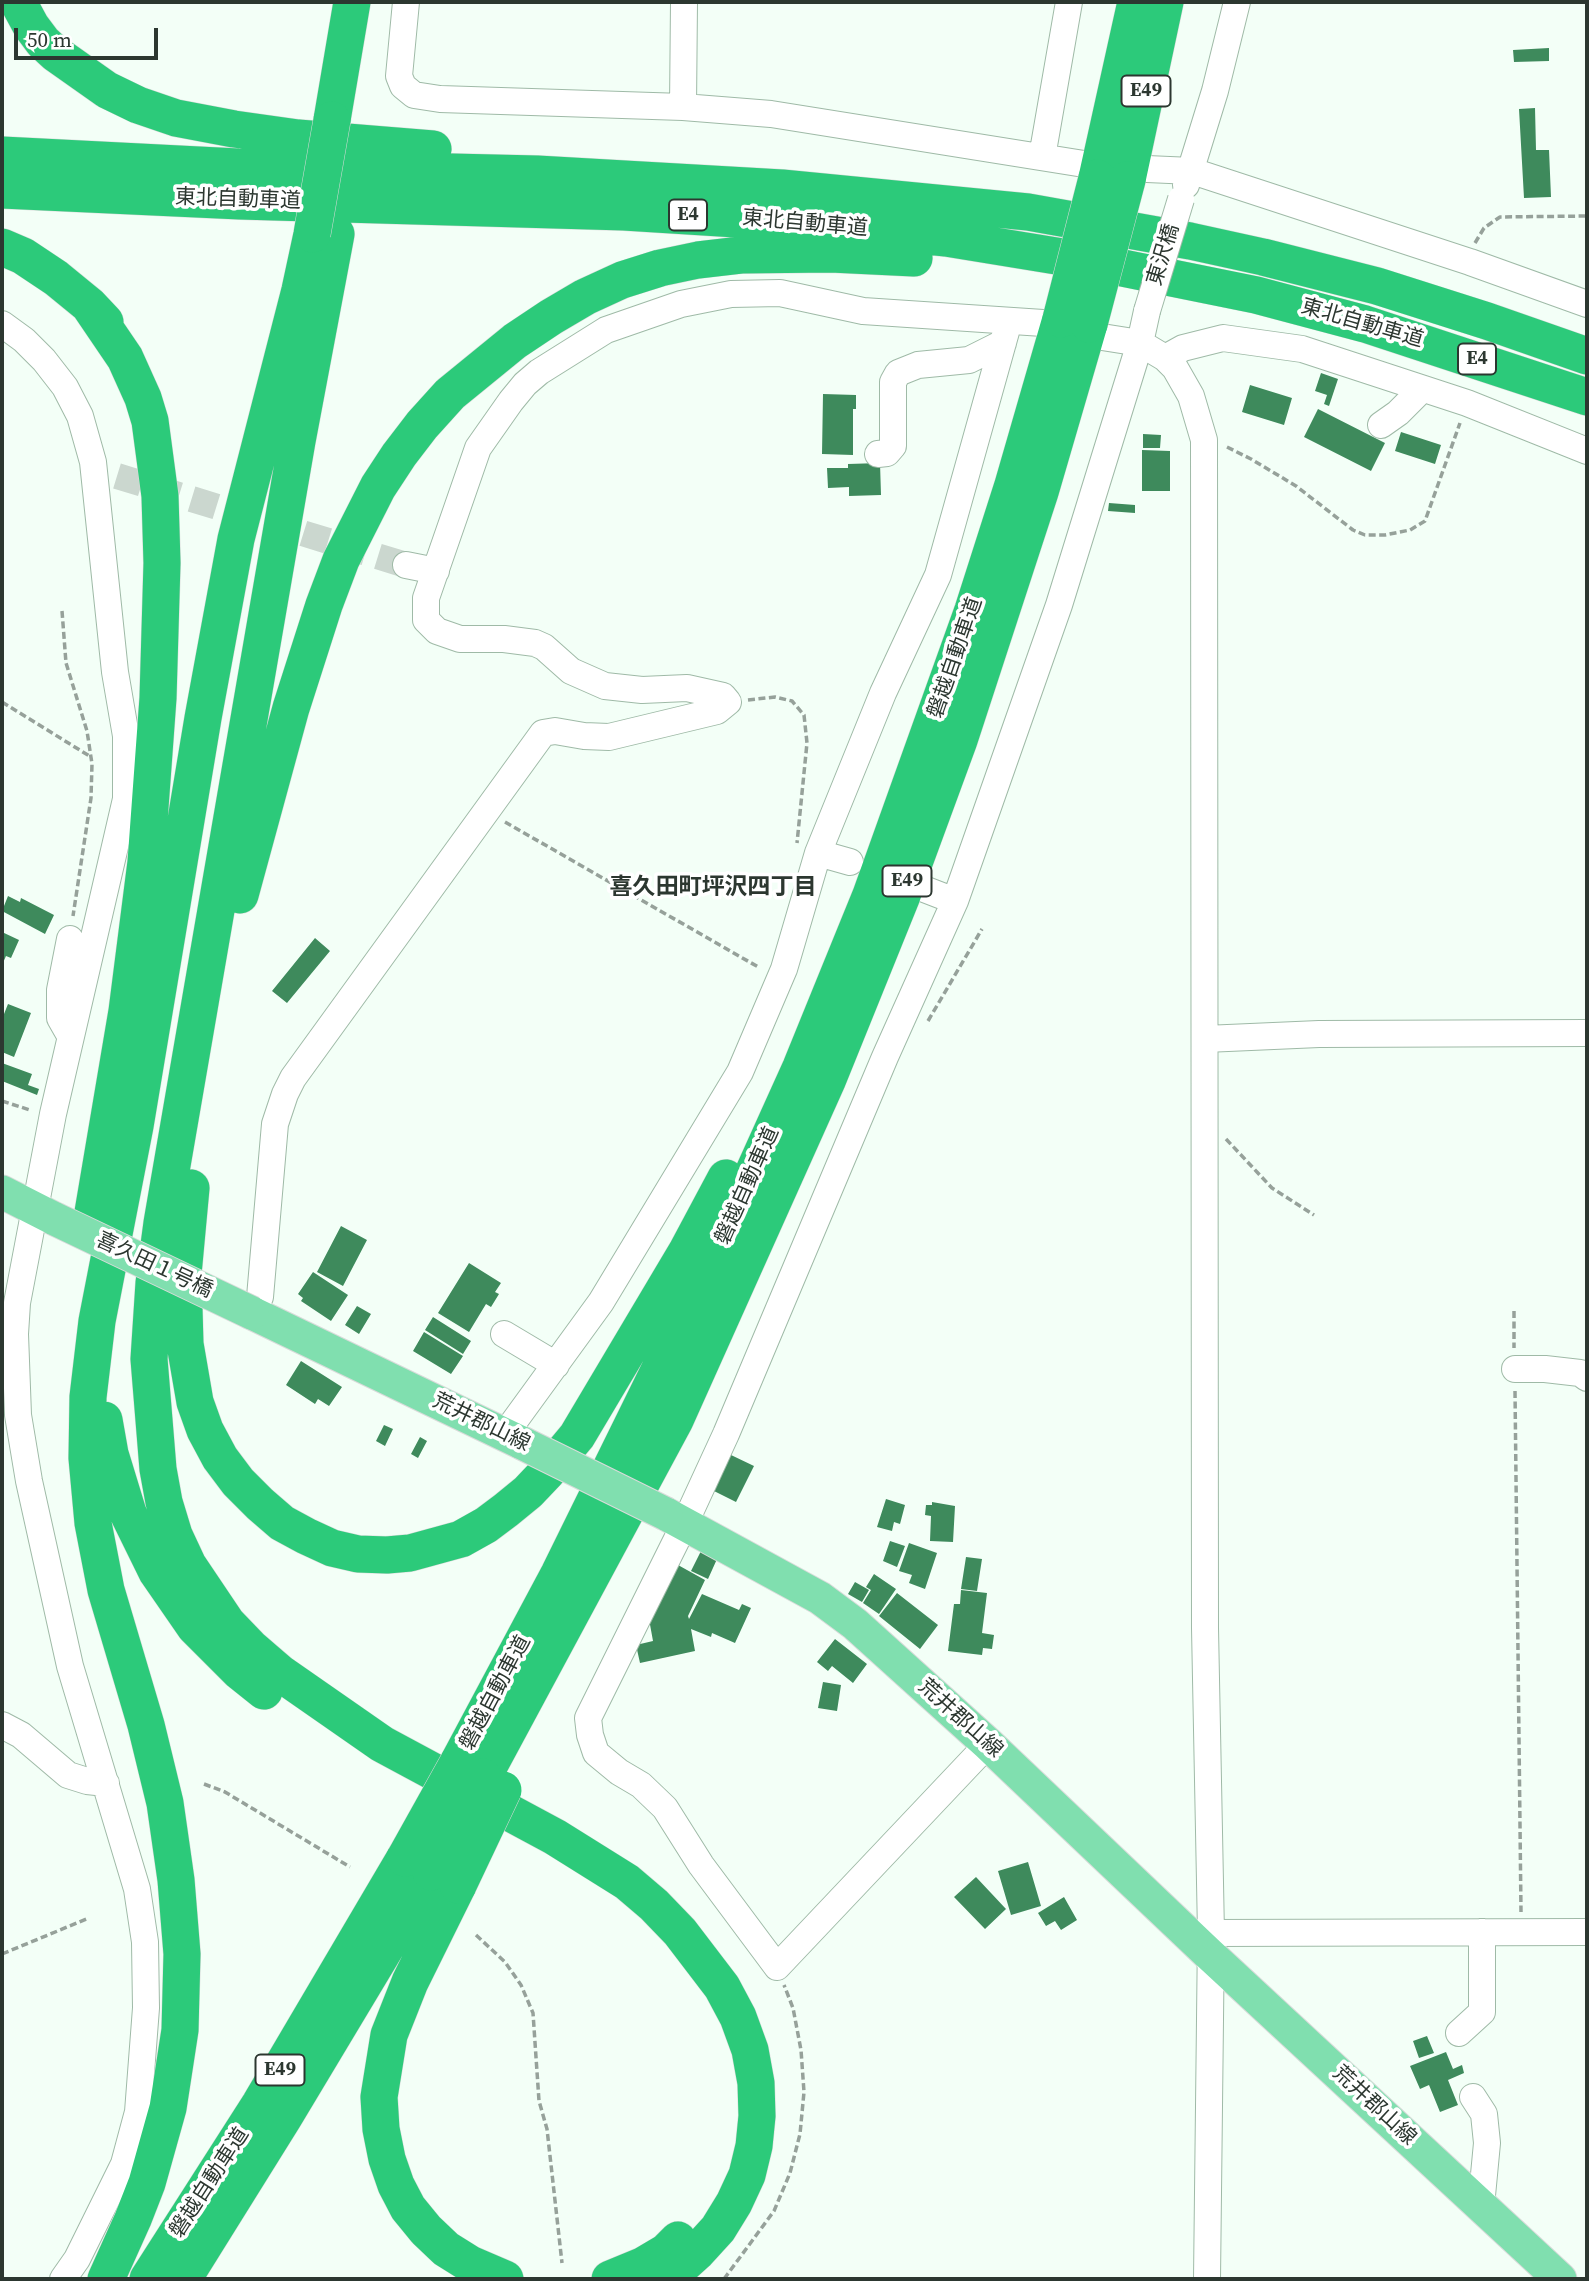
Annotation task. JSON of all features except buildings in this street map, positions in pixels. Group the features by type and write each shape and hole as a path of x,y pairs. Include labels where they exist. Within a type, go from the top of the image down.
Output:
{"highway":[{"path":"18,2 31,26 56,54 107,90 138,105 176,118 298,138 536,158 782,188"},
{"path":"344,120 352,2"},
{"path":"358,1728 295,1676 244,1622 210,1568 186,1507 173,1441 169,1337 176,1267 290,599 307,425 326,290 324,234 344,120 373,2"},
{"name":"磐越自動車道","path":"1114,173 1136,2"},
{"name":"磐越自動車道","path":"481,1777 530,1732 602,1594 675,1420 827,1081 901,898 1001,615 1114,173 1165,2"},
{"name":"東北自動車道","path":"2,155 238,167 537,174 782,188 1028,212 1190,241 1377,286 1587,356"},
{"name":"東北自動車道","path":"2,190 240,201 536,208 812,224 946,239 1093,262 1256,295 1473,357 1587,397"},
{"path":"106,2279 147,2183 168,2108 180,2030 182,1954 172,1846 156,1765 106,1590 93,1523 87,1427 88,1397 97,1321 135,1126 203,718 236,539 300,290 324,234"},
{"path":"2,247 23,256 89,305 125,348 153,402 173,458 179,501 183,574 181,686 160,978"},
{"path":"240,895 275,761 320,618 341,560 378,487 422,425 450,394 514,341 585,297 622,280 698,260 752,254 831,254 934,259 1027,268 1222,296 1365,324"},
{"path":"326,290 162,1223 154,1283 149,1359 158,1469 174,1535 188,1565 227,1623 251,1648 280,1674 358,1728 555,1837 626,1882 654,1905 680,1932 722,1987 738,2017 750,2050 757,2094 754,2146 747,2175 718,2229 676,2271 661,2279"},
{"path":"89,305 125,358 150,421 161,505 161,631 153,784 138,937 70,1341 64,1414 65,1475 71,1529 87,1597 98,1634 154,1776 172,1846"},
{"name":"磐越自動車道","path":"183,2279 285,2118 431,1872 481,1777 559,1574 717,1253 801,1067 871,895 973,610 1013,485 1074,326"},
{"path":"194,1162 183,1274 188,1373 205,1430 220,1458 239,1482 282,1522 332,1548 358,1554 410,1553 461,1539 486,1525 528,1492 577,1436 687,1251 741,1151 861,891 931,730"},
{"path":"97,1321 104,1423 118,1485 141,1542 157,1572 195,1627 239,1671 325,1735 390,1776 565,1870 611,1901 673,1958 705,2005 718,2031 733,2083 735,2112 732,2142 725,2170 714,2194 685,2234 666,2252 644,2265 610,2279"},
{"path":"481,1777 431,1872 410,1982 389,2035 379,2097 381,2129 387,2159 408,2208 426,2231 446,2249 470,2264 505,2279"},
{"name":"磐越自動車道","path":"148,2279 260,2104 431,1872"}],"main road":[{"path":"2,1192 46,1214"},
{"name":"喜久田１号橋","path":"46,1214 252,1313"},
{"name":"荒井郡山線","path":"252,1313 675,1518 820,1598 855,1623 1210,1943 1560,2279"}],"street":[{"path":"406,2 399,76 403,86 414,95 440,99 683,107 771,114 1042,157 1114,173 1192,171 1470,262 1587,304"},
{"path":"683,107 684,2"},
{"path":"1042,157 1069,2"},
{"name":"東沢橋","path":"988,1744 777,1967 701,1865 665,1808 641,1785 596,1753 588,1718 675,1518 726,1434 885,1057 955,901 1059,605 1140,343 1181,199 1192,171 1237,2"},
{"path":"252,1313 260,1297 275,1124 285,1094 293,1079 543,733 548,730 609,737 717,711 728,702 723,696 687,688 642,690 605,686 571,671 544,647 535,643 504,639 460,639 447,636 426,620 426,598 478,448 525,383 606,330 698,300 750,293 780,293 863,311 1006,332 1074,326 1140,343 1165,358 1175,368 1191,396 1203,436 1205,1628 1210,1943 1207,2279"},
{"path":"2,324 44,359 65,387 80,416 93,463 115,672 126,736 126,799 52,1117 46,1214 17,1303 15,1367 18,1415 29,1481 70,1666 137,1889 145,1942 146,2008 138,2112 124,2164 77,2259 63,2279"},
{"path":"878,454 887,453 893,446 893,382 898,373 918,365 969,360 1006,332"},
{"path":"514,1438 556,1365 608,1291 740,1072 780,979 807,852 938,575 1006,332"},
{"path":"1165,358 1190,345 1223,338 1302,349 1467,403 1587,451"},
{"path":"1381,425 1422,389"},
{"path":"93,463 117,476"},
{"path":"406,565 436,570"},
{"path":"807,852 850,862"},
{"path":"924,890 955,901"},
{"path":"70,939 60,990 60,1018 71,1036"},
{"path":"1205,1039 1319,1034 1587,1033"},
{"path":"504,1334 556,1365"},
{"path":"1515,1369 1545,1368 1580,1373 1587,1378"},
{"path":"2,1725 21,1735 68,1775 106,1783"},
{"path":"1210,1943 1482,1932 1587,1932"},
{"path":"1459,2033 1482,2012 1482,1932"},
{"path":"1473,2097 1484,2114 1487,2143 1481,2206"}],"path":[{"path":"1470,262 1480,233 1495,218 1587,216"},
{"path":"1203,436 1251,458 1353,530 1365,535 1385,535 1410,530 1425,521 1467,403"},
{"path":"62,611 66,663 87,730 91,757 91,797 70,939"},
{"path":"728,702 775,697 792,701 804,715 807,743 807,852"},
{"path":"2,702 91,757"},
{"path":"486,812 780,979"},
{"path":"2,1101 52,1117"},
{"path":"1205,1117 1272,1188 1314,1215"},
{"path":"1514,1311 1522,1931"},
{"path":"204,1784 225,1792 350,1867"},
{"path":"2,1954 89,1918"},
{"path":"476,1934 505,1962 521,1985 533,2013 539,2101 547,2129 562,2263"}],"tunnel":[{"path":"117,476 406,565"}],"district":[{"name":"喜久田町坪沢四丁目","path":"713,888"}]}
